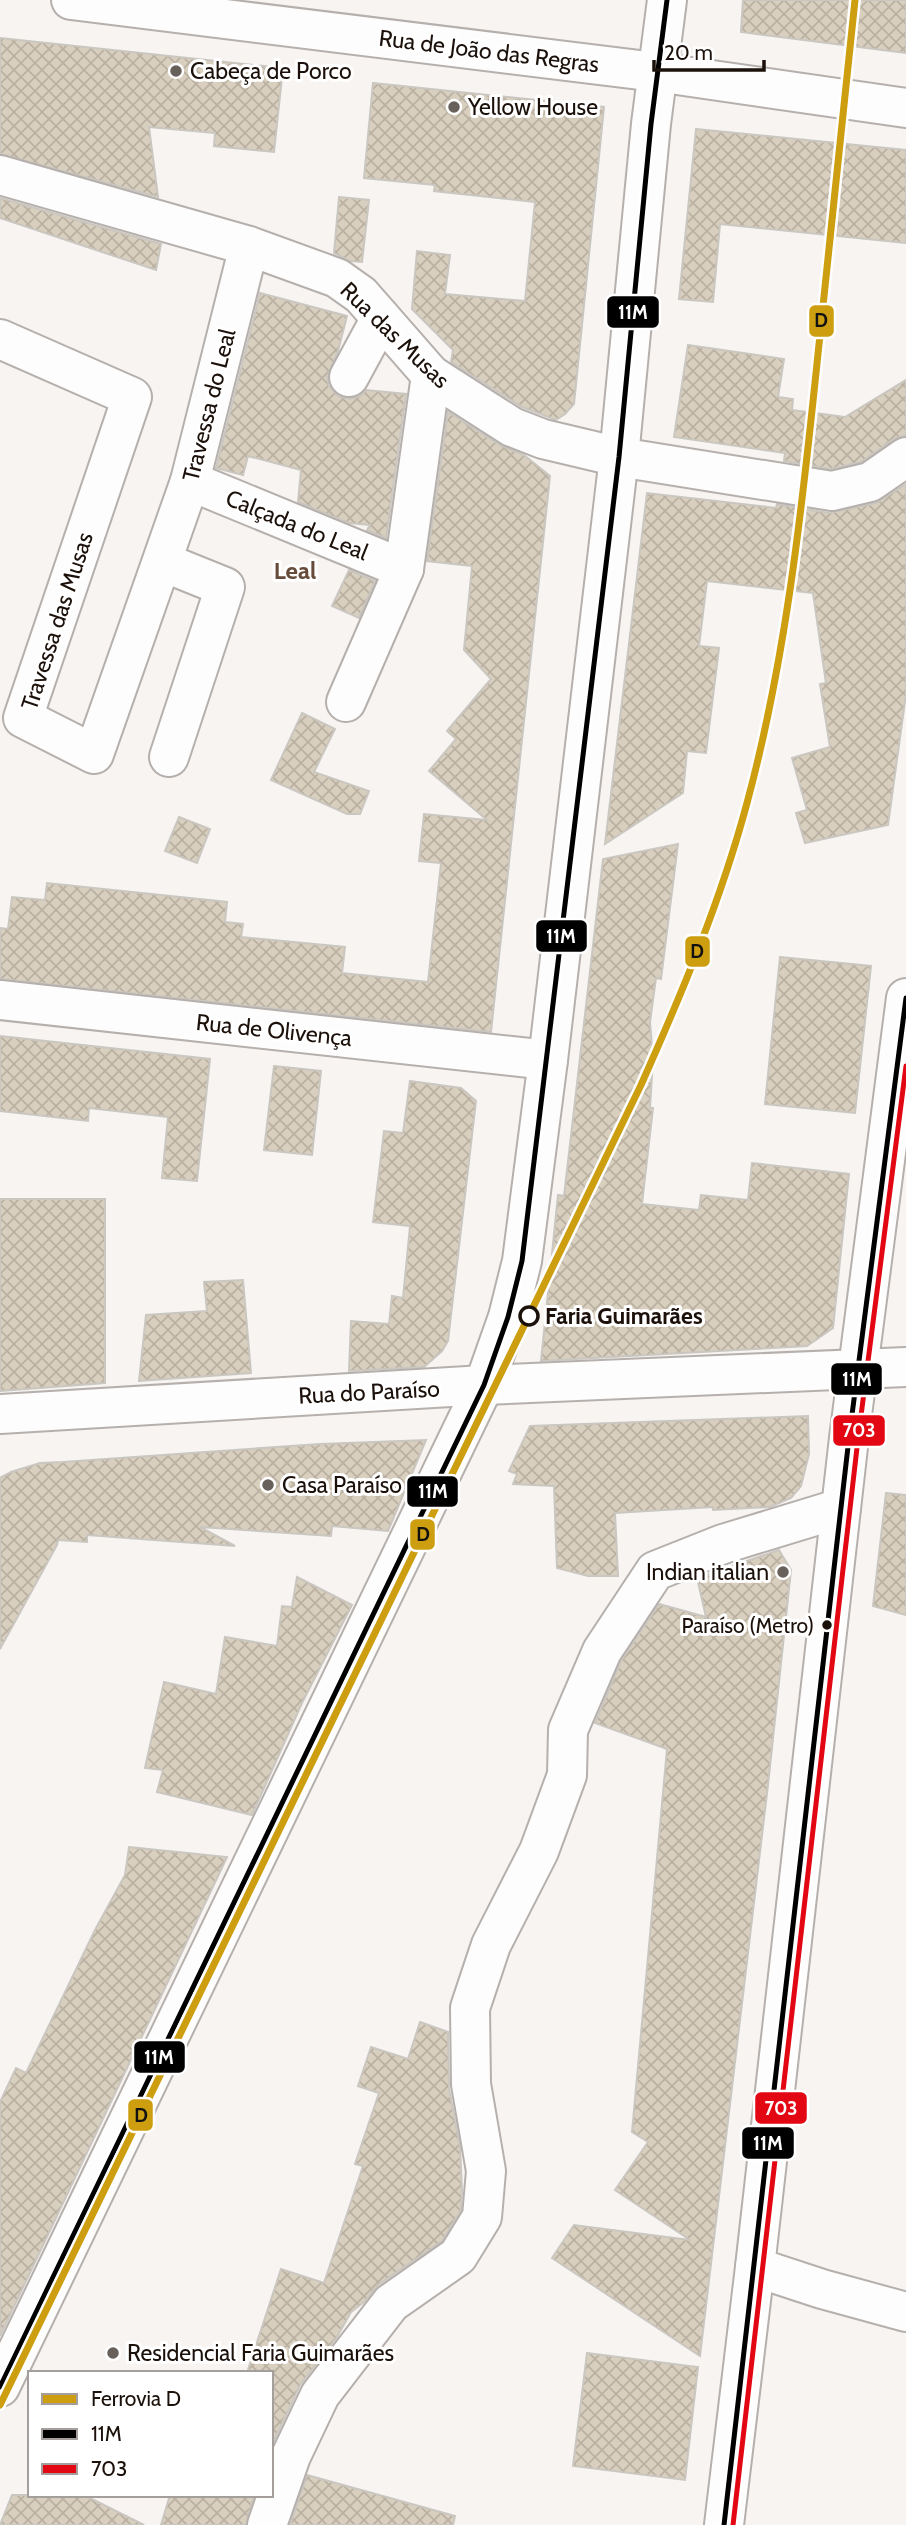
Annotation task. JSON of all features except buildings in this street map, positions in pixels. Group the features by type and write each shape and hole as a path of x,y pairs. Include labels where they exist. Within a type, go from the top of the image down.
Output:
{"street":[{"name":"Rua de João das Regras","path":"71,0 656,72 906,108"},
{"path":"0,2387 9,2340 484,1385 508,1317 522,1261 548,1060 619,457 656,72 667,0"},
{"name":"Rua das Musas","path":"0,175 249,246 337,278 361,295 431,375 512,427 542,439 619,457 832,491 870,482 906,457"},
{"name":"Travessa do Leal","path":"163,562 190,481 249,246"},
{"path":"349,377 381,318"},
{"name":"Travessa das Musas","path":"0,339 132,397 23,718 94,754 163,562"},
{"path":"346,702 404,569 431,375"},
{"name":"Calçada do Leal","path":"190,481 404,569"},
{"path":"163,562 226,587 169,757"},
{"path":"723,2525 841,1508 906,998"},
{"name":"Rua de Olivença","path":"0,1000 548,1060"},
{"name":"Rua do Paraíso","path":"0,1414 484,1385 906,1367"},
{"path":"267,2525 291,2456 320,2395 391,2303 458,2256 482,2217 486,2171 471,2084 470,2008 491,1945 539,1851 567,1775 568,1730 601,1651 655,1571 723,1544 841,1508"},
{"path":"755,2267 906,2312"}],"rail line":[{"name":"D","path":"0,2405 641,1085 713,911 747,803 782,643 798,535 855,0"}],"transit line":[{"name":"11M","path":"0,2387 484,1385 508,1317 522,1261 619,457 651,124 667,0"},
{"name":"11M","path":"724,2525 849,1438 906,998"},
{"name":"703","path":"733,2525 858,1439 906,1066"}],"place":[{"name":"Cabeça de Porco","path":"176,71"},
{"name":"Yellow House","path":"454,107"},
{"name":"Faria Guimarães","path":"529,1316"},
{"name":"Casa Paraíso","path":"268,1485"},
{"name":"Indian italian","path":"783,1572"},
{"name":"Paraíso (Metro)","path":"827,1625"},
{"name":"Residencial Faria Guimarães","path":"113,2353"}],"district":[{"name":"Leal","path":"295,570"}]}
